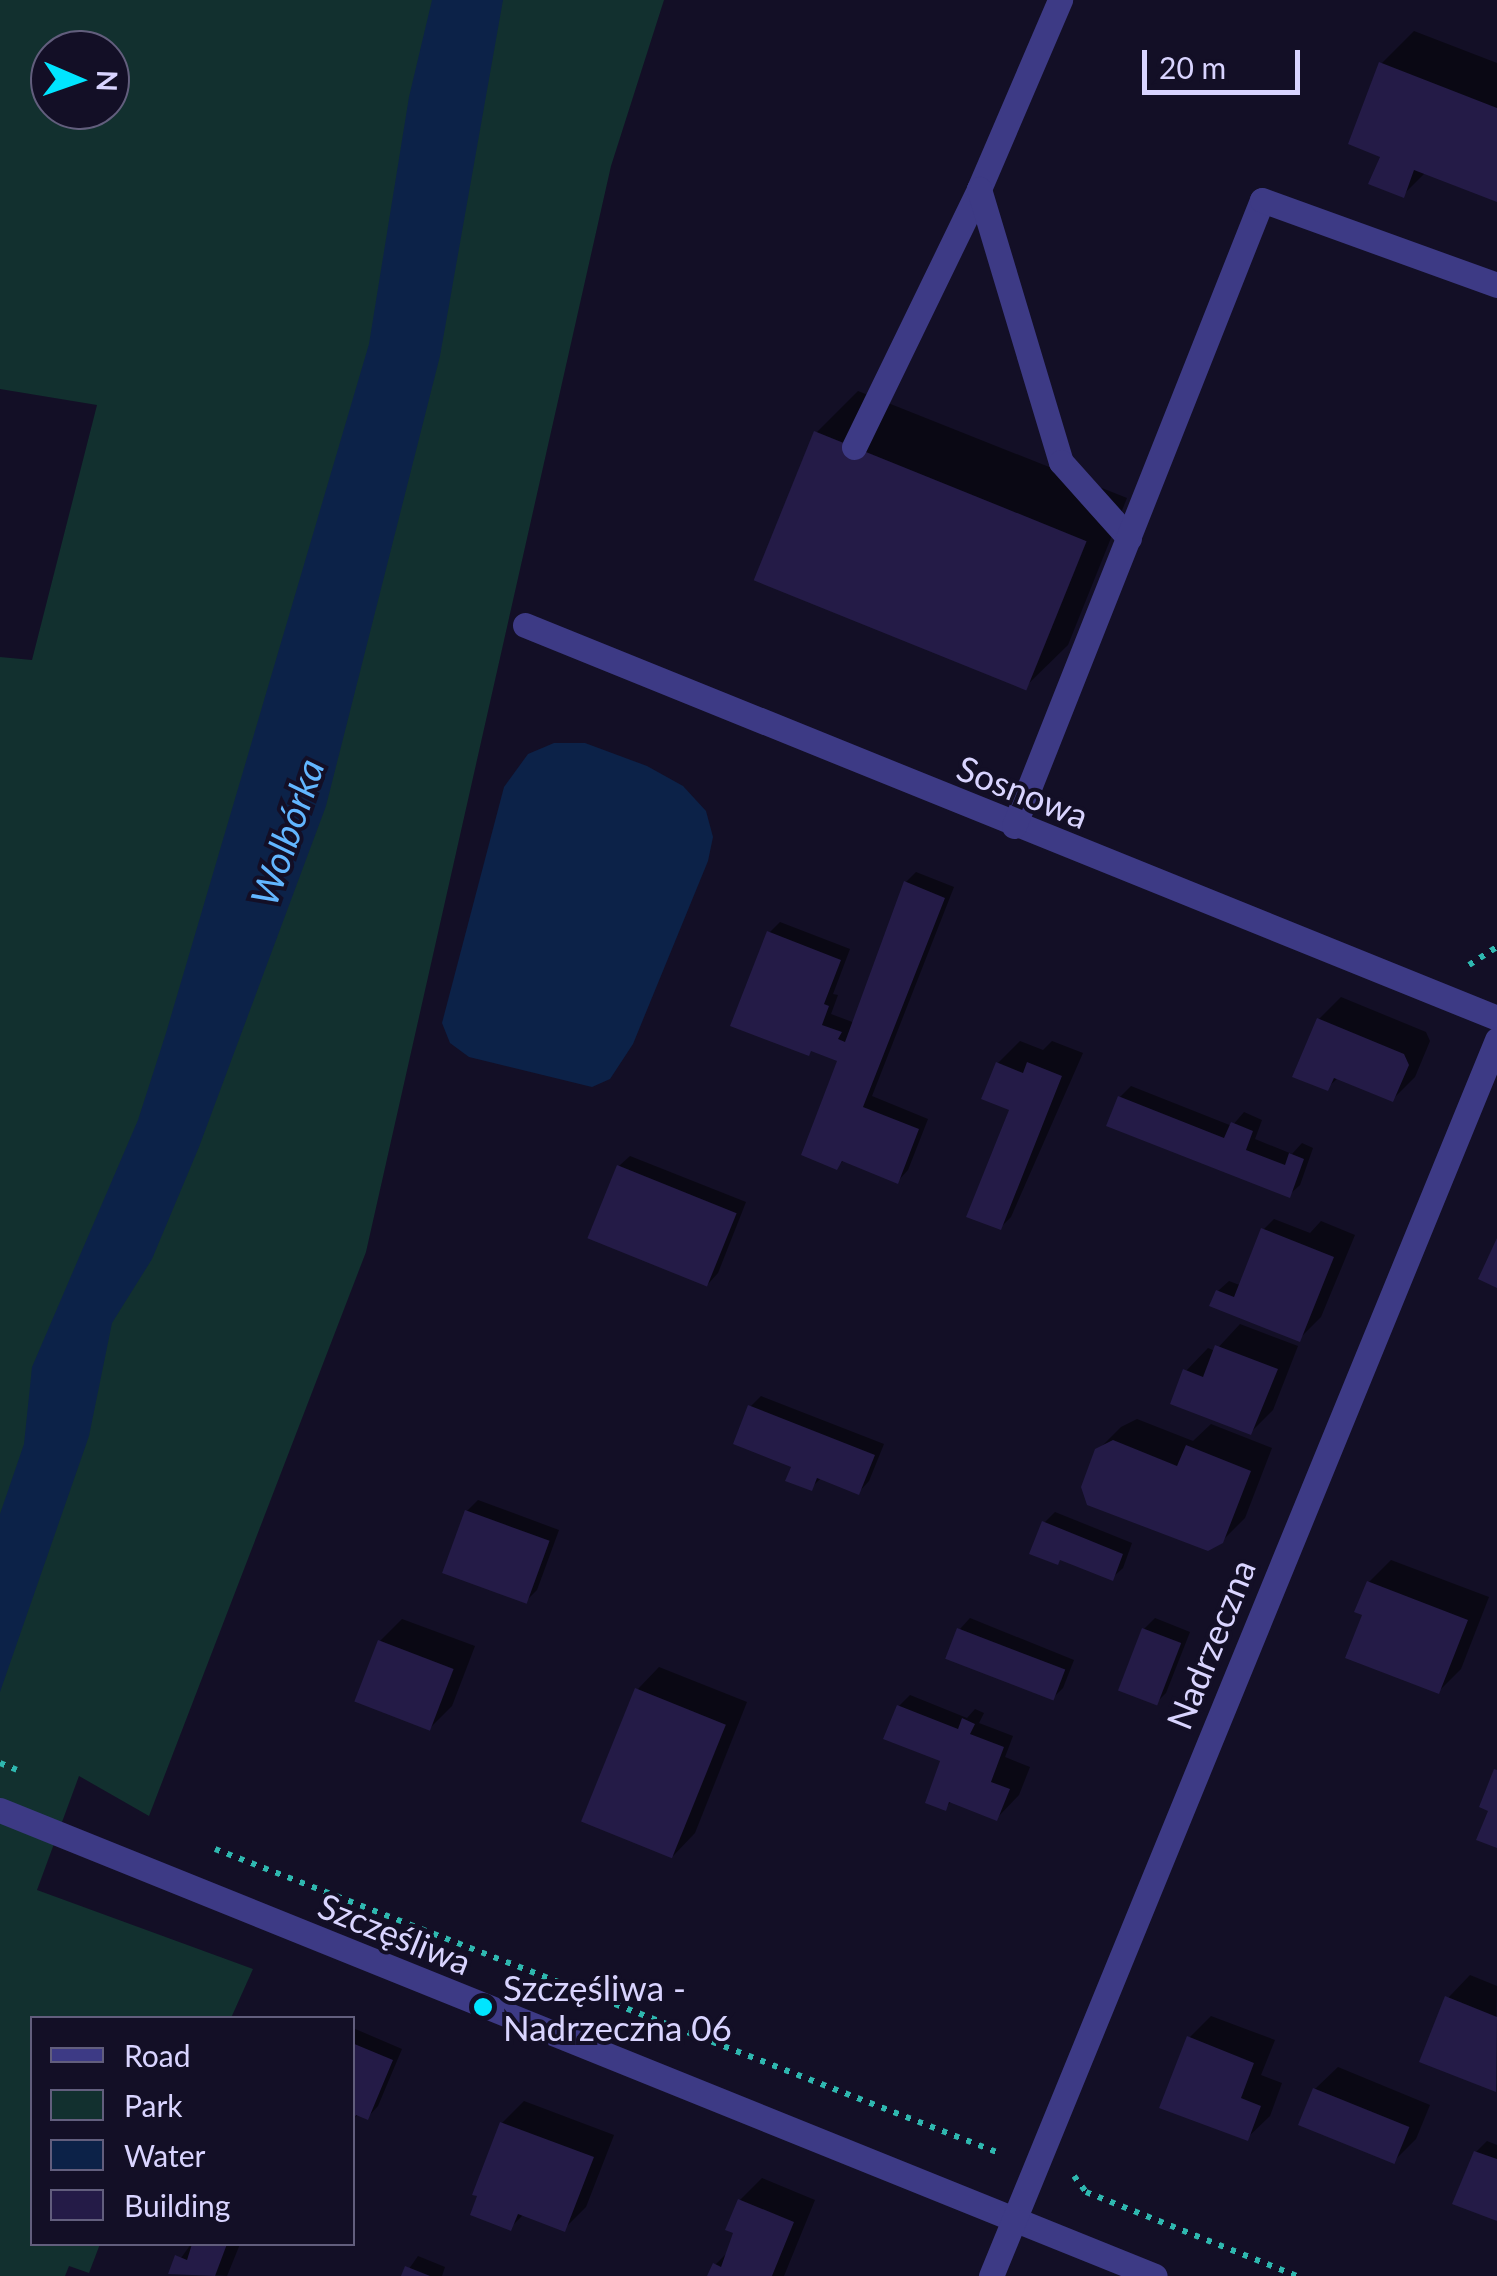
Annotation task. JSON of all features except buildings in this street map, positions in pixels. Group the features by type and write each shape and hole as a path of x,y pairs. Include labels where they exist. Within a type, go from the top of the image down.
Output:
{"street":[{"path":"854,448 979,189 1060,0"},
{"path":"979,189 1060,462 1129,538"},
{"path":"1014,826 1262,200 1497,285"},
{"name":"Sosnowa","path":"525,625 1014,826 1497,1018"},
{"name":"Nadrzeczna","path":"990,2276 1497,1040"},
{"name":"Szczęśliwa","path":"0,1810 1155,2276"}],"path":[{"path":"208,1846 995,2155 1009,2149"},
{"path":"1073,2170 1076,2183 1086,2192 1297,2276"}],"green space":[{"path":"0,0 664,0 611,166 366,1252 149,1816 79,1776 37,1890 253,1969 232,2016 30,2016 30,2246 99,2246 89,2273 69,2266 65,2276 0,2276 0,657 32,660 97,405 0,389"}],"water":[{"name":"Wolbórka","path":"432,0 503,0 440,356 326,806 199,1147 152,1259 112,1323 89,1436 0,1692 0,1514 24,1444 32,1367 138,1120 369,344 409,97"},
{"path":"554,743 585,743 647,766 683,786 706,811 713,837 708,861 633,1044 610,1079 592,1087 469,1057 450,1043 442,1023 504,787 528,754"}],"place":[{"name":"Szczęśliwa - Nadrzeczna 06","path":"483,2007"}]}
